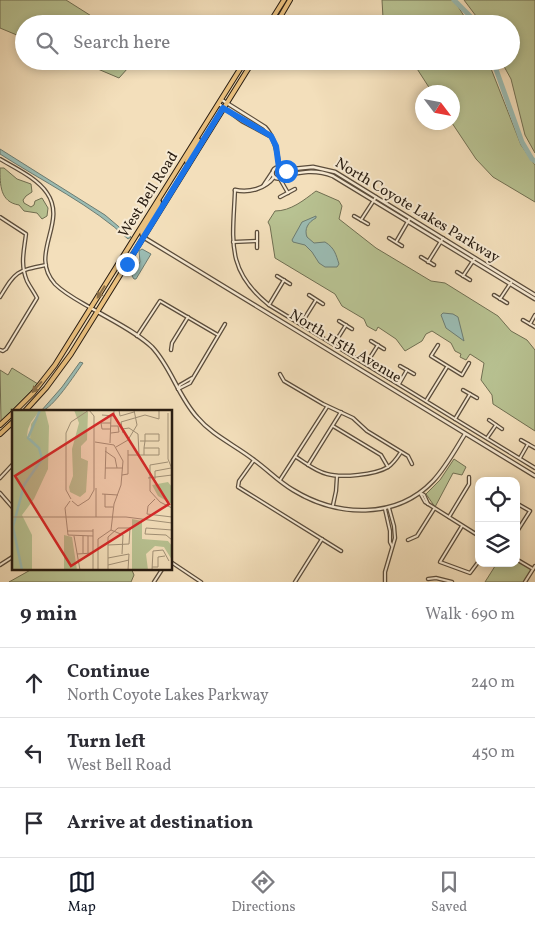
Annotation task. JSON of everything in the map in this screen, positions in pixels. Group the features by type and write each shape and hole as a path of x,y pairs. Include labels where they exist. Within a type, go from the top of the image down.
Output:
{"main road":[{"path":"275,15 284,0"},
{"path":"281,15 290,0"},
{"name":"West Bell Road","path":"15,410 33,393 51,370 240,70"},
{"name":"West Bell Road","path":"26,410 63,366 247,70"},
{"path":"188,165 187,161 199,136"},
{"path":"167,198 168,192 178,175 177,171"},
{"path":"143,237 142,232 158,206 159,199"},
{"name":"West Bell Road","path":"0,425 12,413"},
{"path":"0,434 12,423"}],"street":[{"path":"220,101 265,127 276,146 279,168"},
{"path":"220,101 223,108 271,136"},
{"path":"274,177 277,158"},
{"path":"0,159 38,184 50,197 54,215 45,253 50,278 58,286 137,336 156,352 190,409 208,429 254,460 279,481 304,496 332,506 359,511 390,508 420,493 436,477 465,434"},
{"name":"North Coyote Lakes Parkway","path":"283,170 309,167 325,169 339,174 374,199"},
{"path":"279,168 283,170 282,177 288,193"},
{"path":"264,186 274,171 279,168"},
{"name":"North Coyote Lakes Parkway","path":"282,177 305,171 324,173 337,178 442,240 535,299"},
{"path":"282,177 274,177 264,186 250,190 235,190 234,255 244,280 251,289 269,305 535,468"},
{"path":"280,197 295,189"},
{"path":"361,220 374,199"},
{"path":"354,216 368,224"},
{"path":"0,217 26,234 23,253 24,270 28,283 37,298 6,349 2,351"},
{"path":"396,242 409,220"},
{"path":"257,232 257,248"},
{"name":"North 115th Avenue","path":"143,237 535,476"},
{"path":"389,238 402,246"},
{"path":"428,262 442,240"},
{"path":"233,242 257,241"},
{"path":"421,257 434,265"},
{"path":"464,276 474,260"},
{"name":"North Coyote Lakes Parkway","path":"474,260 512,280 535,295"},
{"path":"0,297 13,276 24,270 46,265"},
{"path":"457,272 470,280"},
{"path":"277,276 290,284"},
{"path":"269,305 284,280"},
{"path":"500,299 512,280"},
{"path":"494,295 507,303"},
{"path":"309,296 323,304"},
{"path":"301,324 316,300"},
{"path":"137,336 160,301 218,335"},
{"path":"530,324 535,316"},
{"path":"171,350 172,343 188,317"},
{"path":"523,320 535,327"},
{"path":"339,321 352,329"},
{"path":"178,389 190,383 225,324"},
{"path":"334,344 346,325"},
{"path":"371,341 384,350"},
{"path":"438,345 431,356 462,375 469,363"},
{"path":"366,364 378,346"},
{"path":"400,366 414,374"},
{"path":"426,401 448,366"},
{"path":"399,384 407,370"},
{"path":"280,374 284,381 327,407 353,418 367,431 410,458 412,464"},
{"path":"463,390 476,398"},
{"path":"455,419 470,394"},
{"path":"279,481 327,407"},
{"path":"308,465 341,412"},
{"path":"489,420 502,429"},
{"path":"487,438 496,424"},
{"path":"332,426 380,455 388,466"},
{"path":"521,440 535,448"},
{"path":"520,458 528,444"},
{"path":"296,457 321,472 338,476 375,472 388,466 401,452"},
{"path":"254,460 242,476 238,486 341,551"},
{"path":"0,478 12,465"},
{"path":"332,506 338,476"},
{"path":"449,517 469,484 469,477"},
{"path":"0,493 12,507"},
{"path":"420,493 425,502 434,509 475,532"},
{"path":"520,505 530,511 520,527"},
{"path":"385,582 385,572 394,543 395,531 390,508"},
{"path":"385,509 392,546"},
{"path":"408,540 417,536 434,509"},
{"path":"462,526 440,562 470,574 475,567"},
{"path":"295,582 322,539"},
{"path":"0,565 12,557"},
{"path":"520,561 533,569"},
{"path":"172,563 201,582"},
{"path":"525,582 535,566"},
{"path":"154,582 162,570"},
{"path":"428,578 452,582"}],"green space":[{"path":"0,0 66,0 90,15 15,15 15,34 0,28"},
{"path":"382,0 454,0 463,15 383,15"},
{"path":"464,0 535,0 535,153 525,135 511,79 506,70 520,70 520,15 475,15"},
{"path":"100,70 126,70 119,78"},
{"path":"418,70 492,70 521,145 535,165 535,202 493,177 476,159 457,130 460,130 460,85 427,85"},
{"path":"0,168 4,168 17,179 31,184 32,192 23,200 24,203 31,207 35,201 42,198 48,208 47,216 42,219 37,213 24,211 19,205 8,200 2,192"},
{"path":"316,191 339,201 342,206 339,219 376,248 431,281 445,283 498,316 511,331 527,340 535,350 535,431 493,404 492,395 481,380 484,363 470,354 466,360 460,357 461,354 455,351 451,343 432,331 426,334 422,341 405,351 396,339 378,327 376,331 367,326 364,319 342,306 335,294 275,258 268,222 275,211 292,207"},
{"path":"12,368 38,384 1,421 0,370 8,375"},
{"path":"454,459 466,467 462,475 453,473 435,507 426,494 440,480"},
{"path":"520,561 533,569 525,582 485,582 494,567 520,567"},
{"path":"30,570 132,570 134,575 131,582 9,582"}],"water":[{"path":"0,149 105,215 131,237 128,239 83,205 0,154"},
{"path":"316,216 307,226 307,237 314,243 325,242 331,247 339,264 337,267 325,267 319,263 305,245 293,242 292,240 302,222"},
{"path":"142,249 151,254 136,279 134,279 132,276 140,262 139,251"},
{"path":"443,313 453,314 458,317 464,341 446,328 441,315"},
{"path":"80,362 83,363 64,390 46,409 42,410"}],"waterway":[{"path":"454,0 469,15"},
{"path":"496,70 522,142 535,161"}],"route":[{"path":"127,264 223,108 242,121 271,136 276,146 279,168 286,171"}]}
